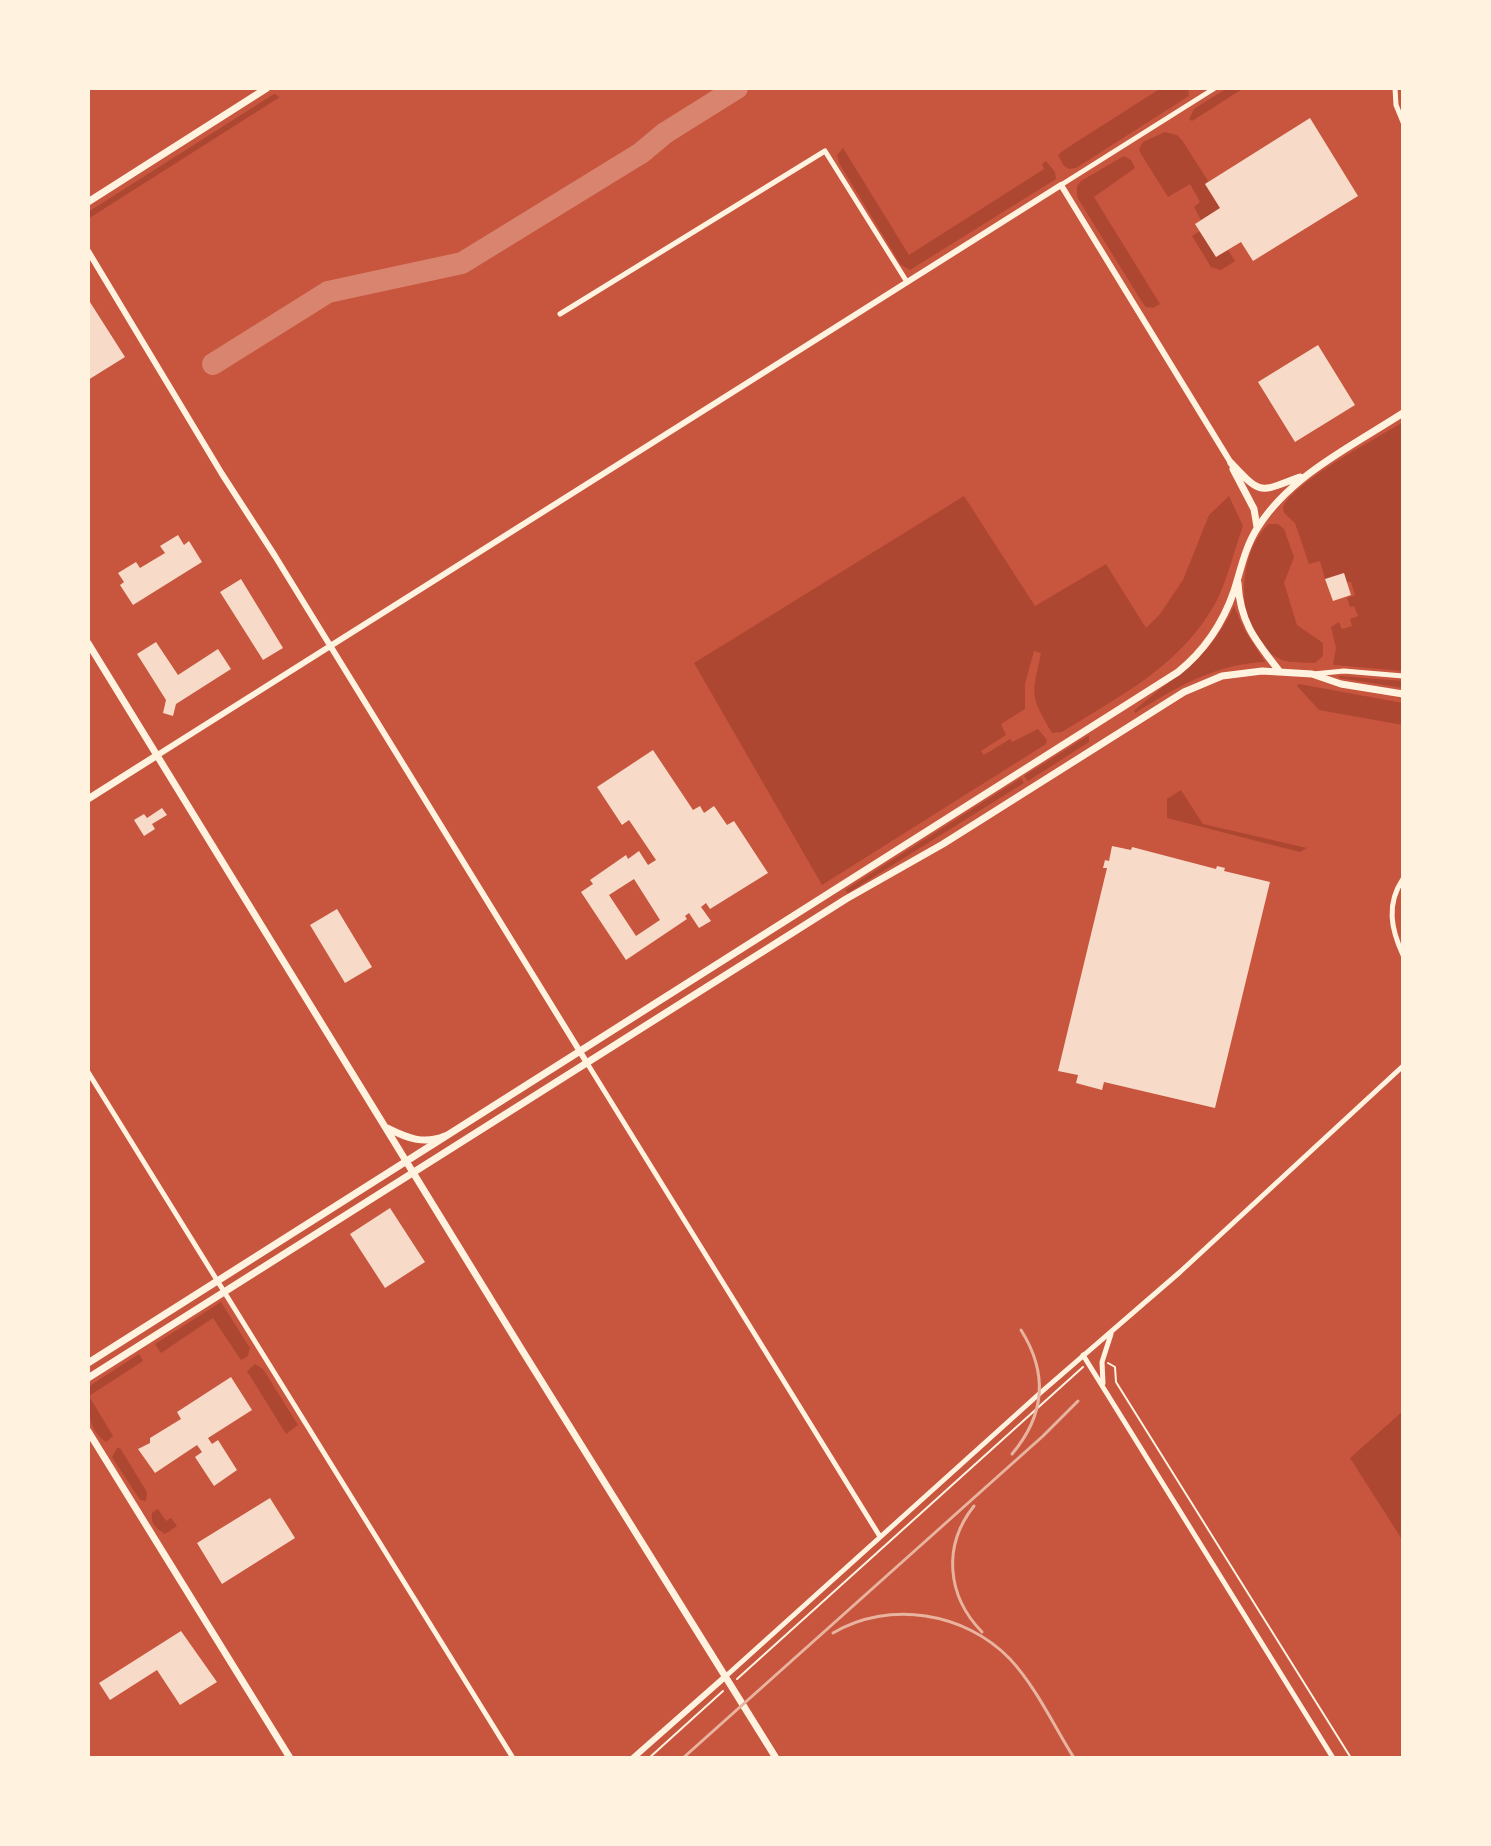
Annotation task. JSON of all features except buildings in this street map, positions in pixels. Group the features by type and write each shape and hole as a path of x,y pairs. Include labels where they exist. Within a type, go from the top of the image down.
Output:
{"main road":[{"path":"88,202 264,89"},
{"path":"88,1363 1178,672 1197,655 1215,631 1230,601 1257,528 1281,498 1309,474 1403,413"},
{"path":"1231,463 1250,484 1259,489 1276,487 1309,474"},
{"path":"1231,463 1254,509 1257,528"},
{"path":"1238,576 1239,600 1246,623 1280,672"},
{"path":"88,643 776,1758"},
{"path":"88,1378 825,913 943,844 1184,692 1234,673 1280,672 1312,674 1341,684 1403,694"},
{"path":"88,799 156,756"},
{"path":"384,1126 414,1140 435,1140 445,1136"},
{"path":"88,1431 290,1758"}],"street":[{"path":"156,756 1215,88"},
{"path":"1395,88 1396,105 1402,119"},
{"path":"560,314 825,151 907,282"},
{"path":"1061,185 1231,463"},
{"path":"88,251 222,474 880,1535"},
{"path":"1312,674 1344,671 1403,676"},
{"path":"1403,879 1394,896 1391,912 1393,929 1403,955"},
{"path":"818,902 825,913"},
{"path":"689,983 696,994"},
{"path":"633,1758 880,1535 1180,1272 1403,1066"},
{"path":"88,1072 513,1758"},
{"path":"332,1207 339,1218"},
{"path":"1105,1391 1102,1362 1112,1331"},
{"path":"1083,1355 1333,1758"}],"path":[{"path":"1102,1362 1115,1367 1116,1382 1351,1758"},
{"path":"649,1758 1088,1363"}],"shaded area":[{"path":"1161,88 1188,88 1189,96 1076,168 1064,166 1058,155 1064,150"},
{"path":"1227,88 1244,88 1192,121 1189,119 1194,109"},
{"path":"274,94 280,97 88,219 88,212"},
{"path":"1165,132 1182,140 1208,181 1205,184 1220,208 1201,220 1194,207 1200,202 1190,184 1168,197 1141,154 1139,149 1143,142"},
{"path":"843,148 909,255 1044,169 1042,164 1046,161 1055,172 1056,179 910,270 901,265 839,163 837,155"},
{"path":"1124,156 1131,160 1135,168 1094,197 1160,304 1153,308 1146,307 1142,302 1077,197 1077,186 1081,181"},
{"path":"1200,231 1217,256 1228,250 1235,261 1221,270 1211,267 1192,236"},
{"path":"1403,422 1403,671 1334,665 1336,648 1331,627 1339,622 1342,629 1352,626 1350,619 1358,616 1347,598 1355,595 1351,582 1325,579 1320,561 1309,564 1295,523 1284,513 1283,507 1303,485"},
{"path":"964,496 1035,606 1106,564 1146,628 1160,614 1183,580 1209,515 1229,496 1243,526 1216,602 1202,624 1167,662 1106,705 1062,732 1052,733 1034,694 1041,653 1034,651 1025,684 1025,709 1001,724 1006,735 981,751 984,755 1010,739 1012,742 1038,729 1047,740 1046,744 822,885 694,663"},
{"path":"1269,524 1278,524 1284,529 1294,557 1284,583 1297,625 1323,643 1323,656 1315,663 1278,658 1264,647 1253,632 1247,614 1245,574 1258,537"},
{"path":"1234,606 1245,631 1265,662 1213,672 1181,686 1135,713 1202,655"},
{"path":"1339,678 1403,681 1403,688"},
{"path":"1297,686 1403,703 1403,725 1319,710"},
{"path":"1089,735 1089,742 1028,781 1024,776"},
{"path":"1021,778 1024,783 848,893 845,890"},
{"path":"1181,790 1203,824 1307,848 1300,852 1167,818 1167,799"},
{"path":"221,1302 250,1348 248,1356 241,1360 213,1318 161,1353 155,1344"},
{"path":"139,1354 143,1361 89,1396 113,1436 106,1442 92,1424 88,1387"},
{"path":"255,1364 263,1369 298,1425 286,1434 247,1371"},
{"path":"1403,1411 1403,1541 1350,1458"},
{"path":"120,1448 147,1492 146,1501 140,1500 112,1457"},
{"path":"158,1509 166,1521 171,1518 177,1526 165,1534 152,1520 152,1513"}],"taxiway":[{"path":"213,364 328,292 462,263 641,153 665,133 737,88"}],"railway":[{"path":"1012,1454 1031,1424 1039,1394 1036,1362 1021,1330"},
{"path":"683,1758 1043,1436 1078,1401"},
{"path":"974,1506 957,1538 953,1570 961,1603 982,1632"},
{"path":"833,1633 855,1623 902,1614 949,1621 971,1630 992,1643 1019,1670 1074,1758"}]}
